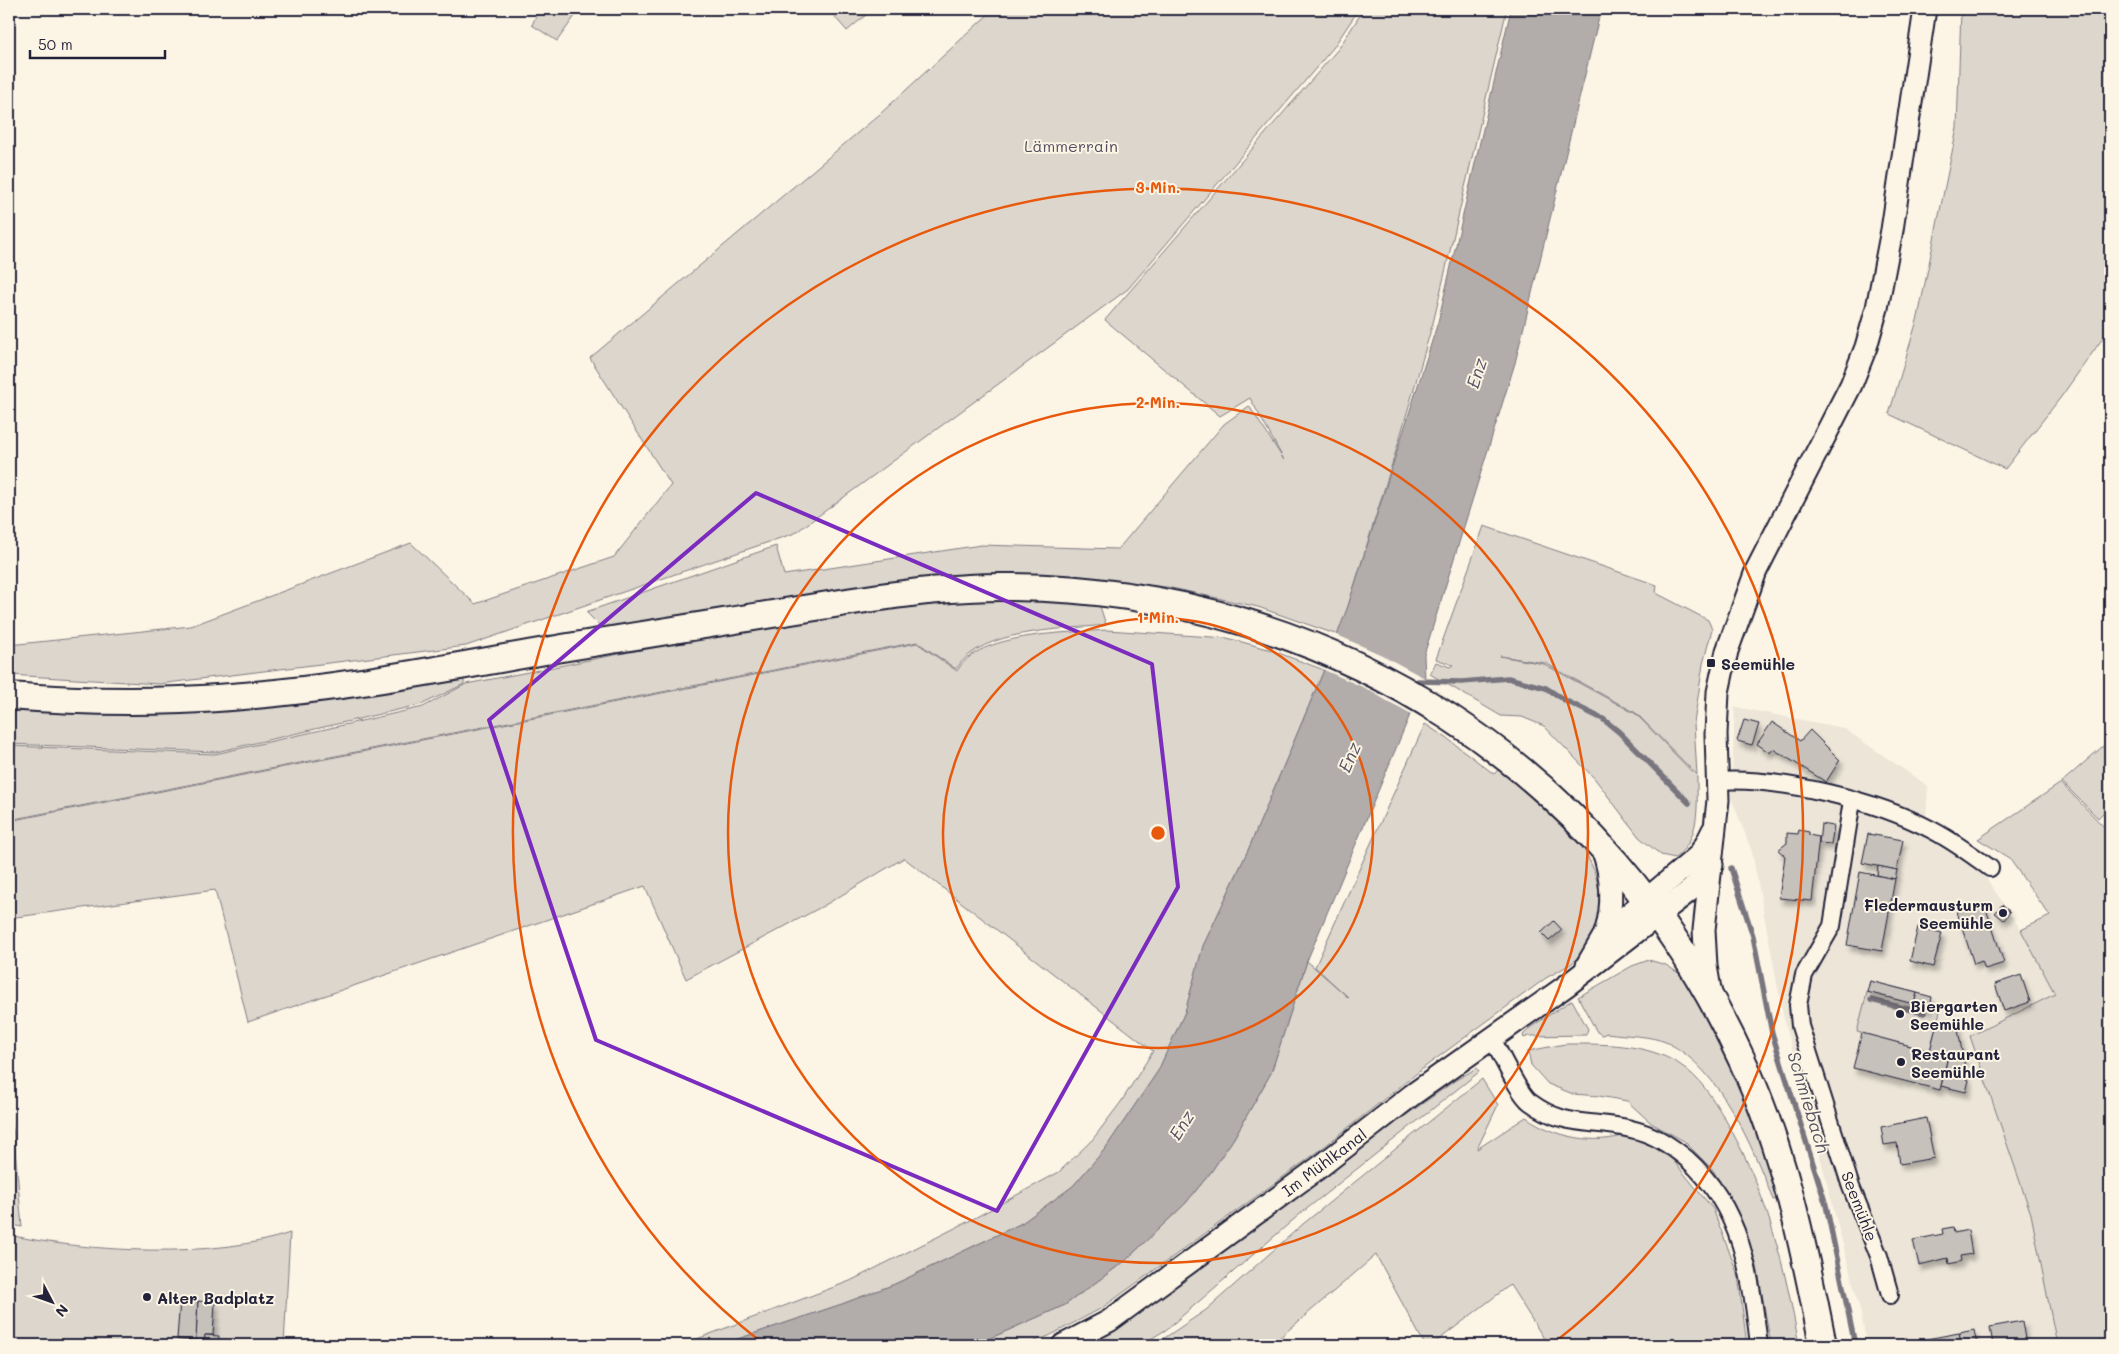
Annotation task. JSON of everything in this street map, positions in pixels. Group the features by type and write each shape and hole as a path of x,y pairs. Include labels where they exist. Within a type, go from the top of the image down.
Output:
{"main road":[{"path":"9,696 88,701 156,701 232,698 298,691 388,678 853,601 906,593 974,588 1054,589 1115,595 1190,608 1253,625 1311,645 1387,679 1458,722 1508,759 1556,801 1601,845 1652,907 1693,965 1739,1053 1756,1091 1788,1183 1823,1345"}],"street":[{"path":"1712,1001 1704,940 1716,823 1718,692 1727,651 1744,600 1781,520 1851,385 1866,347 1877,308 1892,230 1925,9"},
{"path":"1717,790 1769,782 1852,801 1892,813 1931,829 1963,847 1990,868"},
{"name":"Seemühle","path":"1852,801 1832,926 1804,975 1798,1005 1800,1026 1851,1187 1879,1256 1890,1295"},
{"path":"1652,907 1698,856 1716,823"},
{"path":"1601,845 1606,859 1611,888 1611,912 1605,934"},
{"path":"1652,907 1701,880 1712,865"},
{"name":"Im Mühlkanal","path":"1582,974 1605,934 1652,907"},
{"name":"Im Mühlkanal","path":"1063,1345 1109,1322 1321,1166 1412,1095 1582,974 1652,907"},
{"path":"1491,1037 1528,1101 1562,1120 1628,1128 1650,1134 1678,1152 1706,1178 1732,1218 1739,1240 1748,1269 1759,1345"}],"highlighted area":[{"path":"756,493 1152,664 1178,887 997,1211 596,1040 489,720"}],"shaded area":[{"name":"Seemühle","path":"1735,707 1843,728 1928,786 1925,835 1957,852 1982,872 2021,930 2056,994 1970,1036 2031,1214 2057,1345 1867,1345 1861,1314 1783,1014 1752,852 1731,797"}],"green space":[{"path":"539,9 580,9 557,41 532,25"},
{"path":"828,9 873,9 847,31"},
{"name":"Lämmerrain","path":"994,9 1359,9 1333,48 1128,289 795,533 466,646 159,684 9,675 9,645 191,626 411,543 475,604 614,557 671,485 590,358 880,114"},
{"path":"1364,9 1507,9 1434,319 1396,451 1338,635 1258,607 1167,587 1002,574 605,631 586,612 776,546 784,575 981,545 1118,549 1224,424 1249,406 1284,460 1250,398 1220,416 1105,320 1339,48"},
{"path":"1961,9 2110,9 2110,328 2061,397 2005,469 1889,414 1918,317 1957,128"},
{"path":"1484,526 1657,585 1656,593 1708,620 1712,629 1703,664 1694,723 1697,775 1636,713 1545,663 1500,656 1544,664 1636,714 1697,777 1696,821 1689,841 1675,858 1661,855 1639,837 1595,779 1544,726 1522,717 1501,716 1430,674 1436,662 1450,667 1453,665 1436,659"},
{"path":"995,598 1099,603 1106,625 1046,630 1003,638 984,646 968,656 956,669 917,642 9,820 9,746 215,754 423,707 466,684 663,645 796,622 928,604"},
{"path":"1107,630 1227,638 1268,649 1324,670 1249,848 1203,946 1185,1012 1158,1071 1105,1149 1073,1186 1022,1223 895,1284 720,1345 681,1345 850,1281 971,1220 1059,1172 1093,1139 1121,1102 1153,1051 904,858 825,905 686,979 645,886 248,1022 215,890 9,918 9,821 917,643 957,671 968,658 983,649 1003,642 1048,634"},
{"path":"464,678 464,684 423,704 216,752 9,744 9,709 199,712 274,707"},
{"path":"1425,724 1494,774 1500,768 1529,793 1583,847 1594,870 1600,893 1599,912 1591,939 1571,964 1546,978 1426,1066 1315,1154 1102,1308 1049,1336 1025,1345 975,1345 1065,1305 1125,1261 1185,1204 1211,1172 1234,1138 1271,1073 1307,961 1349,998 1315,967"},
{"path":"2110,740 2110,806 2098,818 2062,782"},
{"path":"2061,783 2110,833 2110,1345 2057,1345 2031,1214 1970,1036 2055,994 2021,930 2050,916 2009,858 1978,839"},
{"path":"1649,960 1666,965 1680,974 1703,1012 1739,1087 1780,1199 1773,1200 1745,1134 1719,1090 1704,1071 1687,1055 1661,1040 1607,1033 1602,1035 1597,1032 1578,997 1632,966"},
{"name":"Biergarten Seemühle","path":"1870,981 1917,993 1914,1004 1940,1011 1930,1051 1857,1032"},
{"path":"1572,1000 1588,1029 1586,1035 1529,1036 1524,1038 1523,1035 1531,1027"},
{"path":"1565,1044 1624,1046 1653,1052 1687,1069 1705,1089 1725,1119 1752,1173 1763,1200 1780,1257 1799,1345 1771,1345 1757,1266 1739,1215 1713,1170 1684,1141 1651,1123 1627,1101 1573,1094 1548,1084 1531,1065 1528,1051"},
{"path":"1477,1068 1479,1072 1299,1215 1167,1329 1141,1345 1079,1345 1456,1080"},
{"path":"1482,1079 1498,1105 1477,1149 1526,1117 1549,1130 1575,1137 1602,1139 1616,1138 1628,1134 1659,1147 1672,1159 1713,1209 1738,1275 1747,1345 1548,1345 1510,1285 1432,1345 1425,1345 1376,1255 1271,1345 1154,1345 1206,1310 1303,1224"},
{"path":"9,1099 14,1137 22,1227 9,1224"},
{"name":"Alter Badplatz","path":"290,1233 284,1345 9,1345 9,1235 75,1246 112,1249 188,1250 225,1247"}],"water":[{"name":"Enz","path":"1511,9 1601,9 1515,363 1424,655 1425,679 1307,961 1271,1073 1234,1138 1211,1172 1185,1204 1125,1261 1065,1305 975,1345 720,1345 895,1284 1022,1223 1073,1186 1105,1149 1158,1071 1185,1012 1203,946 1249,848 1324,670 1348,606 1438,322"}],"pier":[{"path":"1335,634 1382,655 1428,680 1413,716 1365,688 1322,669"}],"building":[{"path":"1744,720 1759,724 1752,745 1737,741"},
{"path":"1772,722 1800,741 1810,730 1840,760 1826,782 1773,749 1770,753 1757,744"},
{"path":"1821,824 1834,826 1831,844 1819,843"},
{"path":"1799,830 1819,837 1812,901 1779,898 1785,856 1778,850 1787,843 1787,833 1798,834"},
{"path":"1868,834 1903,840 1897,870 1862,863"},
{"path":"1878,866 1897,870 1895,879 1877,875"},
{"path":"1860,872 1895,879 1882,951 1847,945"},
{"path":"1984,903 2004,963 1985,969 1982,961 1974,964 1957,912"},
{"name":"Fledermausturm Seemühle","path":"2002,905 2010,912 2004,920 1995,913"},
{"path":"1554,921 1562,930 1549,941 1541,933"},
{"path":"1918,927 1942,933 1933,967 1910,961"},
{"path":"2021,975 2030,1002 2004,1011 1995,984"},
{"path":"1870,981 1917,993 1914,1004 1867,992"},
{"path":"1917,993 1932,997 1930,1008 1914,1004"},
{"path":"1938,1019 1957,1024 1967,1079 1969,1080 1966,1092 1941,1086 1948,1056 1930,1051"},
{"path":"1862,1033 1948,1056 1940,1090 1853,1068"},
{"path":"1926,1118 1934,1158 1900,1164 1897,1143 1884,1145 1881,1127"},
{"path":"1953,1227 1954,1233 1968,1230 1972,1254 1960,1256 1961,1261 1949,1264 1948,1258 1919,1265 1913,1240 1943,1234 1942,1229"},
{"path":"180,1300 198,1301 196,1340 177,1339"},
{"path":"198,1301 215,1303 213,1335 205,1335 205,1340 196,1340"},
{"path":"2022,1321 2026,1345 1993,1345 1990,1327"},
{"path":"1974,1330 1977,1345 1961,1345 1959,1333"},
{"path":"1959,1333 1961,1345 1894,1345"},
{"path":"205,1335 219,1336 218,1345 204,1345"}],"waterway":[{"name":"Schmiebach","path":"1418,681 1462,682 1508,678 1546,688 1566,701 1603,719 1619,732 1689,803"},
{"name":"Schmiebach","path":"1731,868 1753,936 1772,1033 1826,1205 1855,1345"},
{"path":"1871,1000 1924,1013"}],"place":[{"name":"Seemühle","path":"1711,663"},
{"name":"Fledermausturm Seemühle","path":"2003,913"},
{"name":"Biergarten Seemühle","path":"1900,1014"},
{"name":"Restaurant Seemühle","path":"1901,1062"},
{"name":"Alter Badplatz","path":"147,1297"}]}
